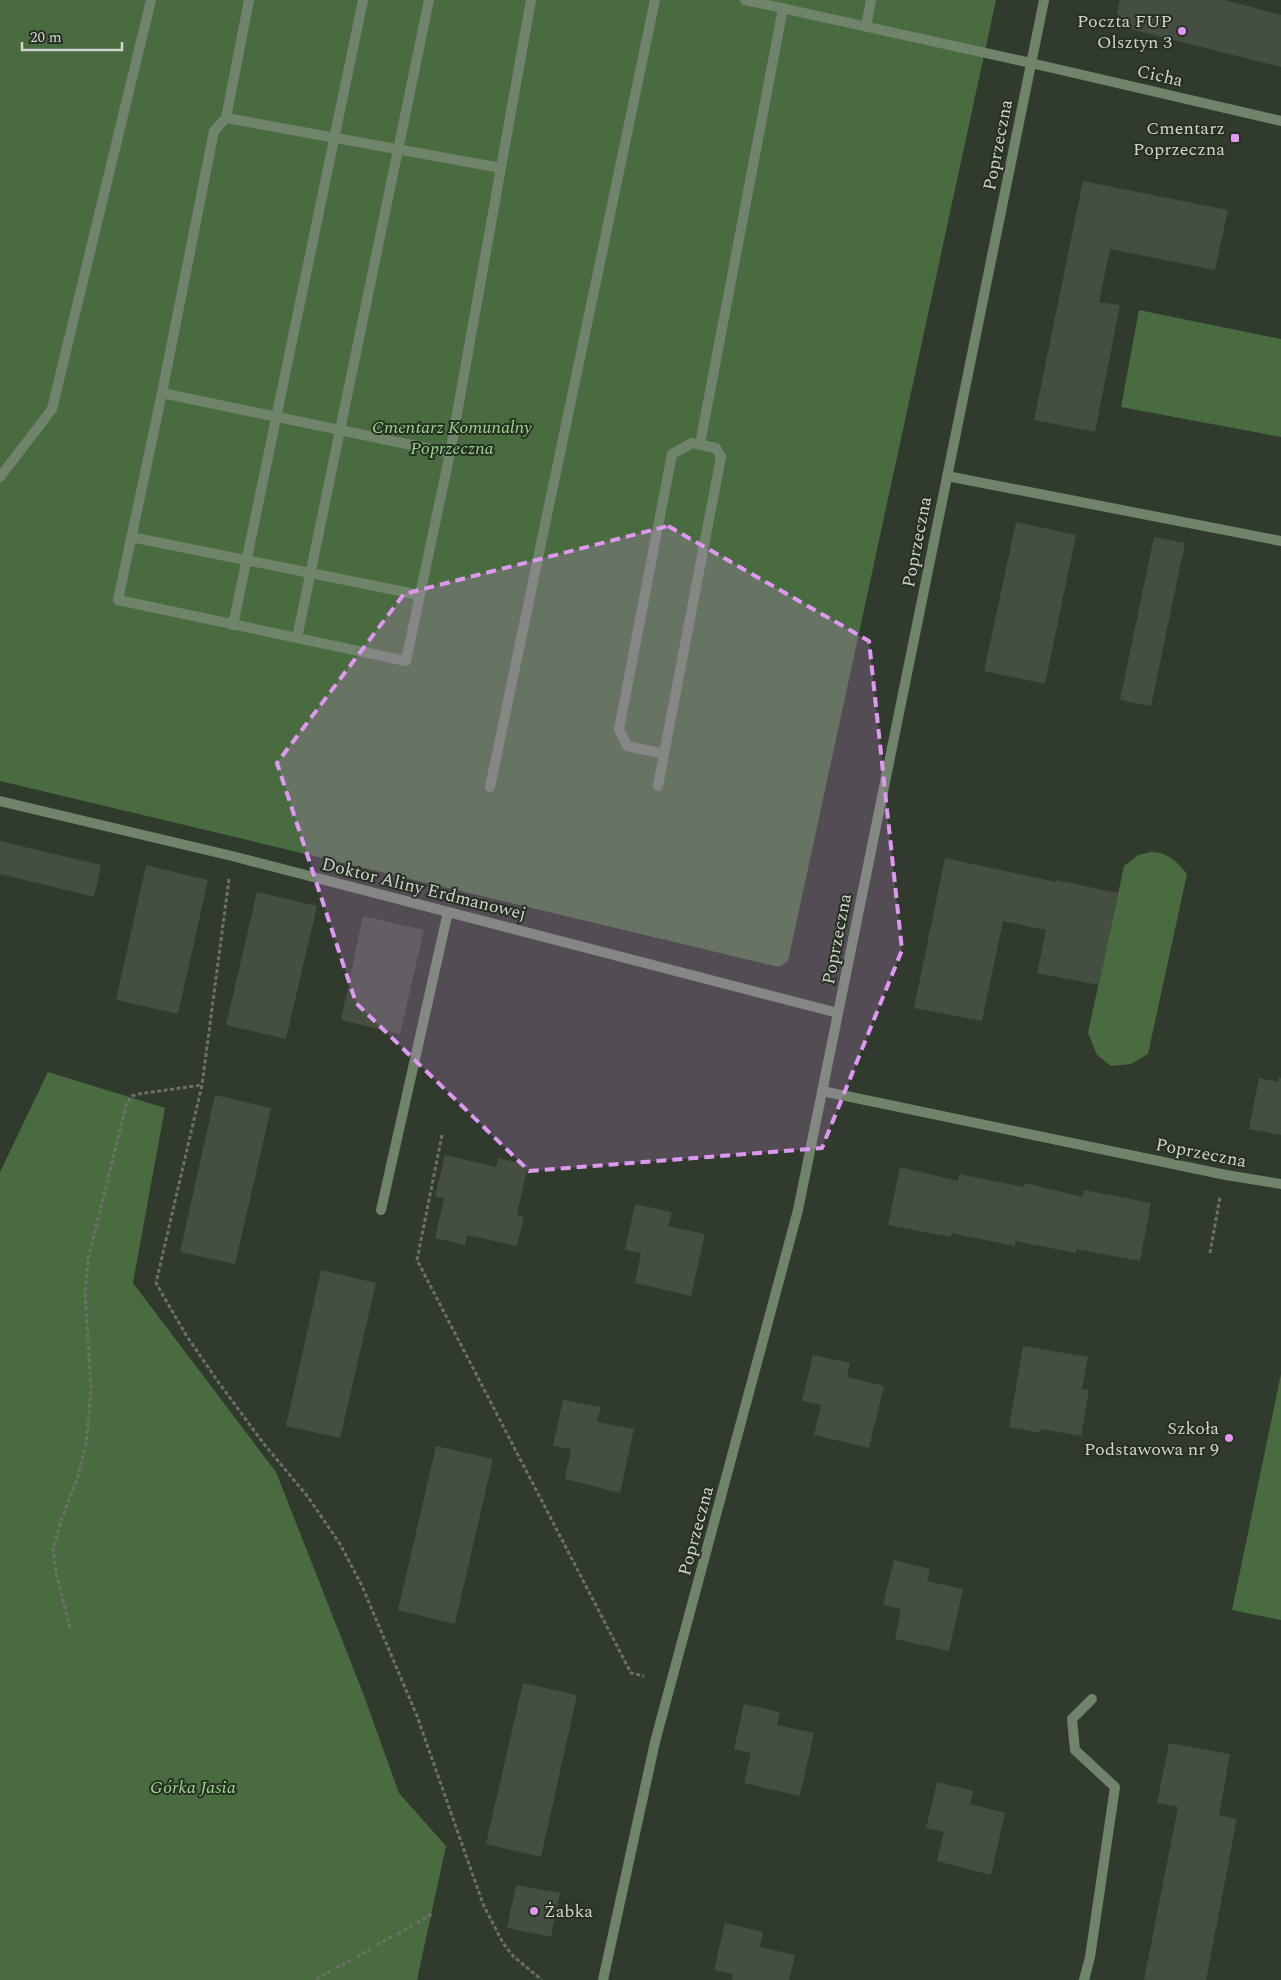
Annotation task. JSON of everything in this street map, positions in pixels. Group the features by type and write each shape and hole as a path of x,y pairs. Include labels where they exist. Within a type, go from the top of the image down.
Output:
{"street":[{"path":"0,477 52,409 150,0"},
{"path":"249,0 226,118 214,131 162,393 118,600 406,662 450,453 531,0"},
{"path":"233,625 364,0"},
{"path":"297,638 338,430 429,0"},
{"path":"490,787 656,0"},
{"name":"Cicha","path":"745,0 1031,63 1281,121"},
{"path":"866,27 871,0"},
{"name":"Poprzeczna","path":"602,1980 655,1742 798,1210 1044,0"},
{"path":"700,444 783,8"},
{"path":"226,118 501,168"},
{"path":"162,393 450,453"},
{"path":"658,786 721,457 716,448 692,443 672,454 619,730 628,746 664,754"},
{"path":"947,476 1281,541"},
{"path":"132,536 420,595"},
{"name":"Doktor Aliny Erdmanowej","path":"0,801 232,856 838,1013"},
{"path":"381,1210 448,912"},
{"name":"Poprzeczna","path":"822,1091 1226,1175 1281,1184"},
{"path":"1084,1980 1090,1957 1115,1787 1075,1750 1072,1719 1092,1699"}],"path":[{"path":"232,856 202,1085 156,1283 186,1335 219,1383 264,1444 308,1497 340,1544 362,1586 417,1716 483,1904 513,1956 542,1980"},
{"path":"70,1628 56,1573 53,1548 60,1521 77,1479 87,1436 91,1390 85,1293 92,1241 128,1102 132,1096 202,1085"},
{"path":"442,1135 417,1260 631,1672 644,1676"},
{"path":"1210,1253 1226,1175"},
{"path":"417,1923 432,1914"},
{"path":"398,1934 412,1926"},
{"path":"377,1945 392,1936"},
{"path":"357,1957 370,1949"},
{"path":"336,1968 351,1960"},
{"path":"316,1979 330,1971"}],"highlighted area":[{"path":"668,526 869,641 902,950 822,1148 529,1171 356,1003 277,763 404,594"}],"green space":[{"name":"Cmentarz Komunalny Poprzeczna","path":"0,0 996,0 788,961 779,967 0,781"},
{"path":"1139,310 1281,339 1281,437 1121,407"},
{"path":"1151,852 1162,853 1172,858 1187,874 1148,1054 1131,1064 1111,1066 1097,1055 1088,1033 1124,866 1138,855"},
{"name":"Górka Jasia","path":"48,1072 165,1108 133,1283 276,1472 363,1693 399,1793 446,1846 417,1980 0,1980 0,1172"},
{"path":"1281,1374 1281,1620 1232,1610"}],"building":[{"path":"1120,0 1225,0 1281,15 1281,67 1126,28 1117,15"},
{"path":"1083,181 1228,210 1215,270 1110,249 1099,302 1120,305 1095,432 1034,420"},
{"path":"1016,522 1076,535 1045,684 984,671"},
{"path":"1154,537 1185,543 1151,706 1120,700"},
{"path":"0,841 101,865 94,897 0,874"},
{"path":"945,858 1056,882 1056,880 1118,893 1099,985 1037,973 1046,930 1003,921 982,1021 914,1008"},
{"path":"146,865 208,880 178,1014 116,1000"},
{"path":"257,892 317,906 286,1039 226,1025"},
{"path":"363,916 424,930 400,1034 341,1020"},
{"path":"1279,1077 1281,1078 1281,1135 1249,1129 1259,1078 1278,1082"},
{"path":"215,1095 271,1108 235,1264 180,1252"},
{"path":"445,1155 496,1167 498,1158 528,1165 517,1215 524,1217 517,1246 467,1235 465,1245 435,1238 444,1199 435,1196"},
{"path":"900,1167 958,1181 959,1174 1024,1187 1025,1183 1083,1197 1084,1190 1151,1203 1140,1261 1076,1249 1076,1253 1015,1241 1015,1246 951,1233 951,1237 888,1225"},
{"path":"635,1204 672,1212 668,1226 705,1234 691,1296 635,1283 641,1253 625,1250"},
{"path":"321,1270 376,1283 340,1438 286,1426"},
{"path":"1023,1346 1088,1357 1082,1389 1089,1390 1081,1436 1041,1429 1040,1433 1009,1427"},
{"path":"813,1355 850,1363 847,1377 884,1386 869,1448 814,1435 821,1405 802,1401"},
{"path":"563,1400 601,1407 597,1422 634,1429 620,1493 565,1479 571,1449 553,1446"},
{"path":"436,1446 493,1459 455,1624 398,1610"},
{"path":"894,1560 930,1569 927,1581 963,1589 949,1651 895,1639 901,1609 883,1605"},
{"path":"523,1683 577,1695 541,1857 486,1844"},
{"path":"744,1704 780,1712 777,1725 814,1733 800,1796 744,1783 751,1753 734,1749"},
{"path":"1169,1743 1230,1754 1219,1815 1237,1819 1206,1980 1144,1980 1178,1807 1157,1803"},
{"path":"937,1782 973,1791 970,1804 1005,1813 991,1875 937,1861 944,1832 926,1828"},
{"name":"Żabka","path":"516,1885 560,1893 551,1937 507,1928"},
{"path":"725,1923 763,1932 760,1947 795,1955 789,1980 732,1980 733,1974 714,1970"}],"place":[{"name":"Poczta FUP Olsztyn 3","path":"1182,31"},
{"name":"Cmentarz Poprzeczna","path":"1235,138"},
{"name":"Szkoła Podstawowa nr 9","path":"1229,1438"},
{"name":"Żabka","path":"534,1911"}]}
